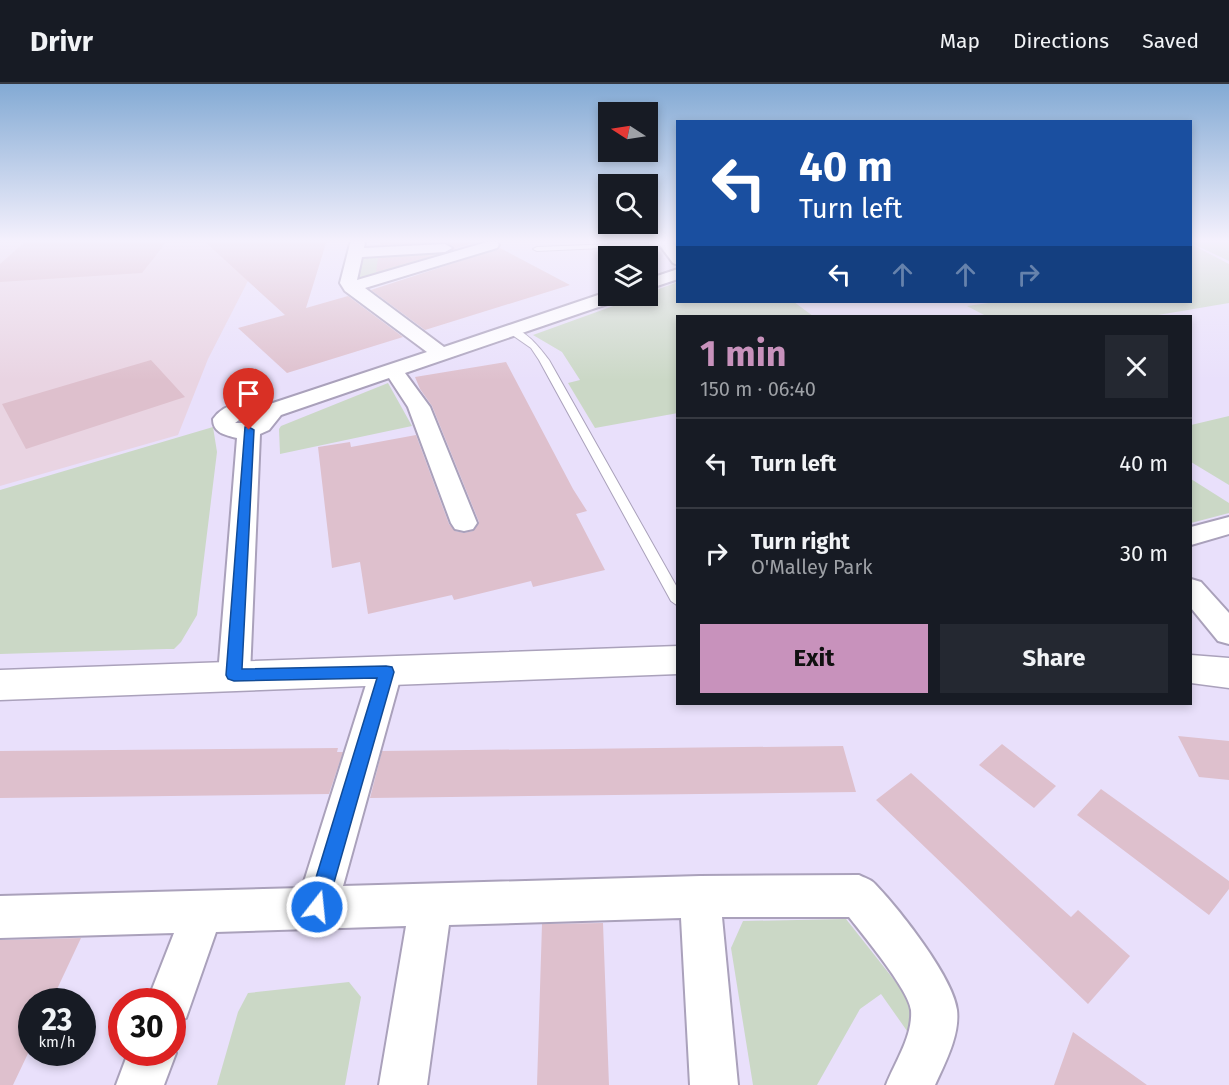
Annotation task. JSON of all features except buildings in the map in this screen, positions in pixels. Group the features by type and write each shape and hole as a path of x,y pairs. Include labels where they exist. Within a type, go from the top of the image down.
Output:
{"main road":[{"path":"0,686 234,675 386,672 676,660"},
{"path":"1192,669 1229,673"}],"street":[{"path":"351,287 440,353"},
{"path":"234,675 259,421 393,369 598,301"},
{"path":"393,369 419,407 464,523"},
{"path":"1192,536 1229,525"},
{"path":"1192,590 1229,633"},
{"path":"317,907 386,672"},
{"path":"0,917 431,903 859,896 921,981 934,1009 926,1052 910,1085"},
{"path":"700,897 714,1085"},
{"path":"403,1085 431,903"},
{"path":"175,988 203,910"},
{"path":"140,1085 147,1066"}],"lane":[{"path":"511,330 534,346 544,360 676,597"}],"shaded area":[{"path":"0,287 245,287 208,359 178,435 0,486"}],"green space":[{"path":"665,287 676,287 676,303 795,303 812,315 676,315 676,413 595,428 568,383 580,380 562,352 533,335 613,306 658,306 658,289"},
{"path":"1192,287 1229,287 1229,303 1158,315 984,315 967,306 989,303 1192,303"},
{"path":"388,383 412,426 280,454 279,429 281,426"},
{"path":"1229,416 1229,485 1192,463 1192,425"},
{"path":"213,427 217,452 197,615 181,642 174,649 0,654 0,490"},
{"path":"1192,480 1229,503 1229,513 1192,523"},
{"path":"846,919 910,1000 918,1025 912,1038 881,994 860,1009 817,1085 753,1085 731,948 743,921"},
{"path":"349,982 361,997 345,1085 217,1085 238,1012 248,993"}],"route":[{"path":"249,430 234,675 386,672 317,907"}]}
